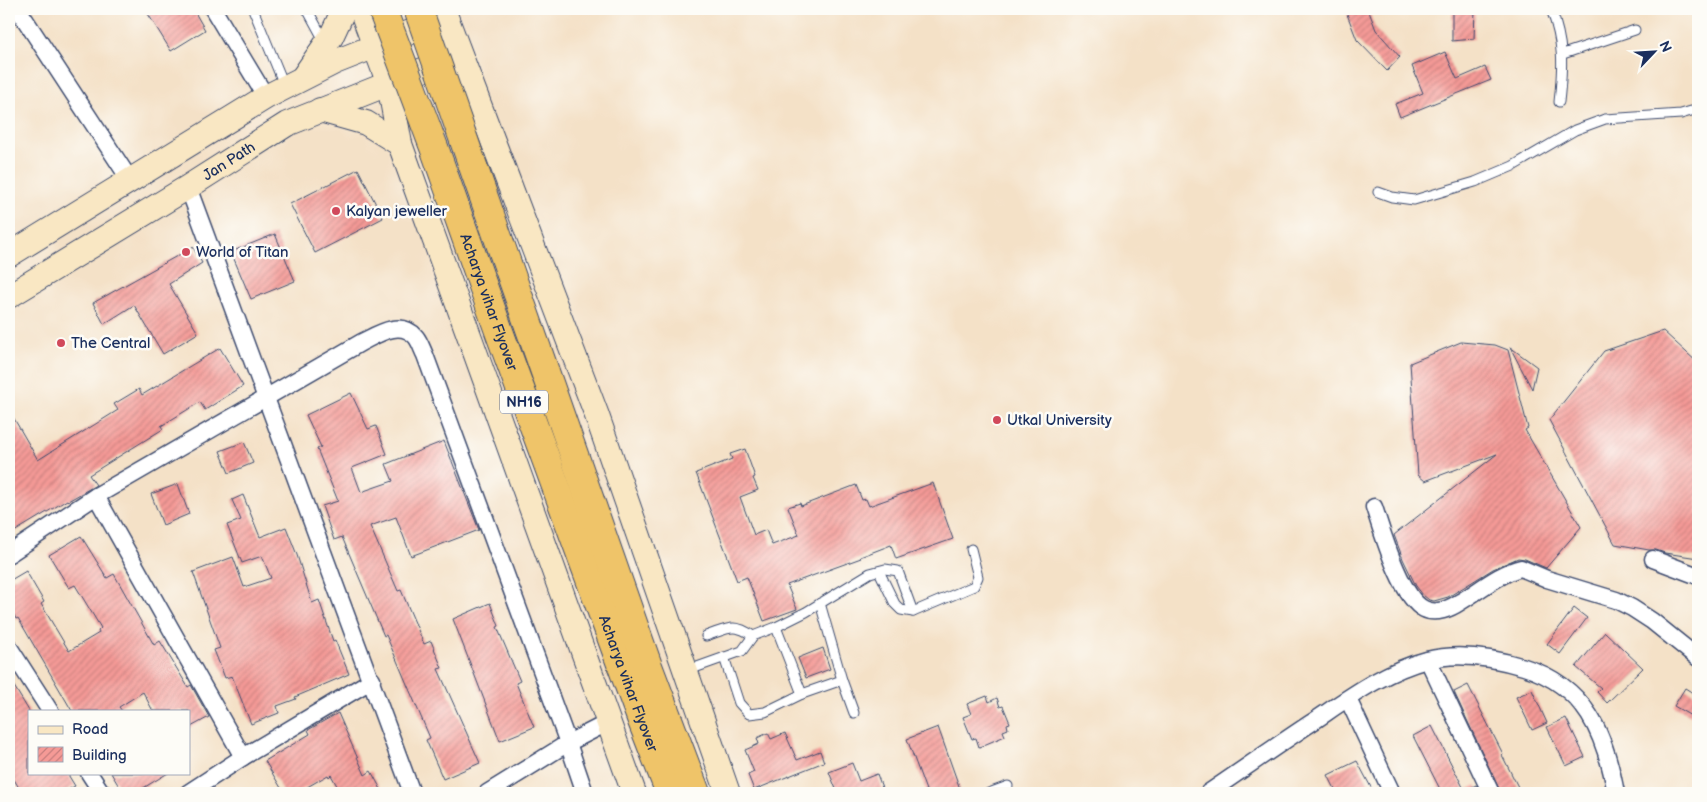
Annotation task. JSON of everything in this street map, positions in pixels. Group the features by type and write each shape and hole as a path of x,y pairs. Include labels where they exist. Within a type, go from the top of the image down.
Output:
{"highway":[{"name":"Acharya vihar Flyover","path":"382,9 435,150 506,353 670,793"},
{"name":"Acharya vihar Flyover","path":"418,9 648,666 696,793"}],"street":[{"path":"18,9 130,180"},
{"path":"213,9 285,87"},
{"path":"285,87 326,44 344,9"},
{"path":"361,9 389,84 400,144 634,793"},
{"path":"9,255 285,87 335,62 375,47 445,13 596,413 728,793"},
{"name":"Jan Path","path":"9,296 287,124 462,54"},
{"path":"320,110 366,123 400,144"},
{"path":"188,187 372,680 412,793"},
{"path":"9,554 96,496 362,342 392,328 404,329 416,337 425,355 585,793"},
{"path":"96,496 243,757"},
{"path":"1374,507 1404,585 1416,603 1424,609 1440,611 1453,607 1506,574 1521,568 1547,579 1616,600 1632,608 1652,621 1698,658"},
{"path":"1653,559 1698,576"},
{"path":"9,647 49,710"},
{"path":"1208,793 1375,682 1406,667 1428,660 1446,657 1469,657 1510,663 1544,673 1570,691 1588,713 1600,735 1610,763 1616,793"},
{"path":"1428,660 1491,793"},
{"path":"188,793 243,757 372,680"},
{"path":"1348,699 1392,793"},
{"path":"487,793 568,743 609,722"},
{"path":"90,774 102,793"}],"lane":[{"path":"253,9 285,87"},
{"path":"307,9 326,44"},
{"path":"1550,9 1556,22 1562,54 1563,69 1560,102"},
{"path":"1562,54 1634,30"},
{"path":"1378,192 1392,197 1414,200 1483,179 1513,166 1575,130 1605,119 1682,114 1698,109"},
{"path":"879,571 895,604 901,610 913,612 974,586 978,577 971,549"},
{"path":"685,671 742,650 753,636 776,627 870,573 885,569 898,571 913,612"},
{"path":"820,603 842,680 854,712"},
{"path":"706,636 730,627 738,627 753,636"},
{"path":"776,627 802,694"},
{"path":"724,657 739,703 748,714 765,712 802,694 842,680"},
{"path":"990,793 1008,786"}],"building":[{"path":"145,9 193,9 205,30 171,51"},
{"path":"1345,9 1368,9 1376,30 1400,57 1387,71 1357,40"},
{"path":"1452,9 1475,9 1474,39 1452,41"},
{"path":"1445,52 1457,79 1485,67 1491,80 1400,117 1395,104 1423,93 1412,66"},
{"name":"Kalyan jeweller","path":"358,169 383,218 315,253 290,204"},
{"path":"275,234 295,281 251,299 231,252"},
{"path":"193,247 202,263 169,284 198,333 163,354 134,305 104,324 93,303"},
{"path":"1663,331 1698,363 1698,558 1615,544 1549,420 1604,351"},
{"path":"1461,342 1495,345 1508,350 1528,428 1525,430 1581,527 1546,568 1518,558 1493,569 1448,597 1434,601 1429,600 1423,595 1416,586 1394,535 1497,454 1425,481 1418,475 1410,363"},
{"path":"1510,347 1537,367 1532,389"},
{"path":"220,348 243,386 205,410 200,402 161,426 163,429 89,475 96,485 9,535 9,410 38,460 118,410 114,404 139,389 142,395"},
{"path":"351,393 368,429 376,426 387,454 352,468 361,492 393,481 386,464 444,441 479,530 411,556 396,517 370,526 398,591 401,590 424,644 431,641 442,668 438,669 480,763 443,779 426,740 430,738 386,635 384,636 342,537 334,540 322,506 338,501 317,449 321,447 306,415"},
{"path":"244,442 253,463 229,473 220,451"},
{"path":"745,449 758,490 740,497 754,535 766,530 772,545 799,535 788,507 800,503 801,506 856,485 862,500 866,499 869,506 933,483 953,539 896,559 891,545 787,585 797,609 764,621 747,577 737,581 696,473 732,459 730,454"},
{"path":"178,484 189,514 163,525 151,494"},
{"path":"243,495 260,537 286,527 312,603 319,600 333,641 335,640 349,674 277,706 279,713 251,724 232,676 225,678 214,650 220,648 193,572 233,557 244,587 271,578 262,556 242,563 227,525 241,520 232,500"},
{"path":"81,536 107,578 114,574 154,645 160,641 188,687 191,685 209,717 190,727 190,710 152,710 143,692 119,707 121,710 71,710 18,618 16,619 9,606 9,581 26,571 44,602 41,604 69,651 99,633 98,631 101,628 75,585 69,588 49,555"},
{"path":"490,603 499,626 497,627 520,681 516,683 534,727 500,741 453,619"},
{"path":"1574,608 1587,618 1560,654 1547,644"},
{"path":"1605,632 1643,668 1607,703 1597,692 1601,688 1576,667"},
{"path":"823,648 830,669 806,678 798,658"},
{"path":"9,678 28,710 28,774 68,774 75,786 62,793 22,793 9,771"},
{"path":"1468,685 1521,793 1501,793 1454,692"},
{"path":"1685,688 1698,696 1698,720 1674,706"},
{"path":"1532,690 1547,723 1532,730 1516,697"},
{"path":"987,696 989,702 997,698 1000,707 1003,706 1010,723 1007,724 1008,729 1003,731 1005,736 979,747 976,738 972,739 963,717 971,714 967,704"},
{"path":"338,713 365,775 371,771 383,793 341,793 331,775 329,777 328,775 297,793 284,793 265,761 310,734 308,730"},
{"path":"1566,718 1585,757 1566,766 1547,727"},
{"path":"1432,726 1465,791 1476,785 1480,793 1442,793 1413,736"},
{"path":"938,727 960,789 948,793 927,793 907,739"},
{"path":"768,733 771,739 785,733 797,760 820,751 824,762 754,790 748,775 754,772 745,750 759,744 757,738"},
{"path":"1357,761 1374,793 1337,793 1328,775"},
{"path":"852,763 859,781 877,774 884,793 829,793 836,789 829,772"},
{"path":"112,774 166,774 135,793 123,793"}],"place":[{"name":"Kalyan jeweller","path":"336,211"},
{"name":"World of Titan","path":"186,252"},
{"name":"The Central","path":"61,343"},
{"name":"Utkal University","path":"997,420"}]}
